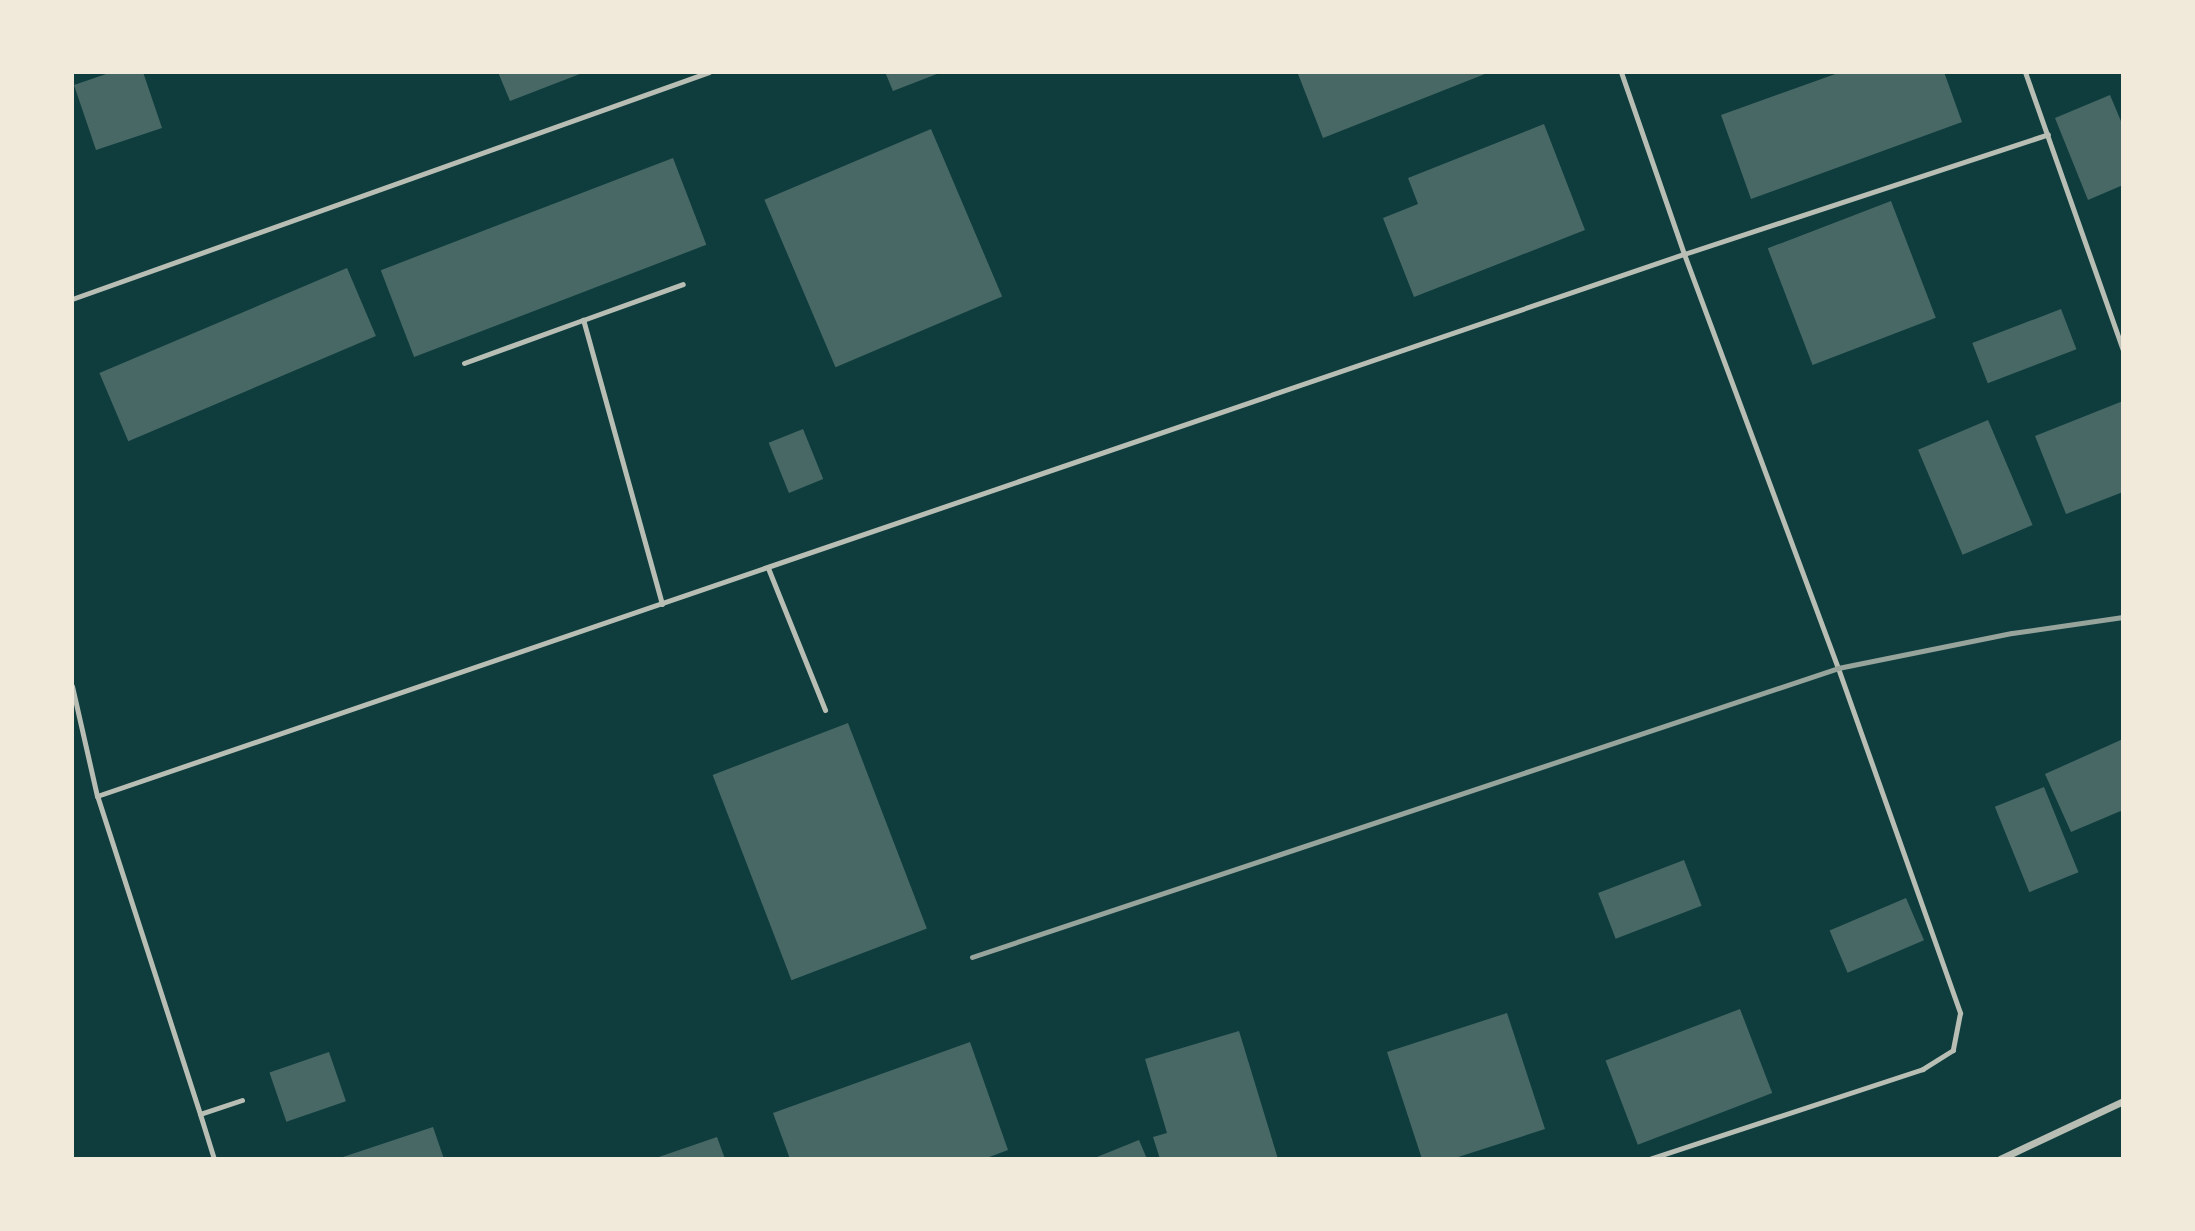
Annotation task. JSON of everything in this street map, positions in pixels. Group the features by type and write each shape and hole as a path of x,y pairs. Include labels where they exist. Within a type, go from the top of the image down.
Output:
{"street":[{"path":"2000,1159 2123,1101"}],"lane":[{"path":"72,299 709,72"},
{"path":"1621,72 1684,254 1838,668 1959,1013 1953,1050 1923,1069 1650,1159"},
{"path":"2027,72 2123,350"},
{"path":"97,796 1684,254 2048,134"},
{"path":"464,363 683,284"},
{"path":"583,320 662,604"},
{"path":"768,568 825,710"},
{"path":"72,686 97,796 214,1159"},
{"path":"200,1114 242,1100"}],"building":[{"path":"112,72 143,72 162,128 96,150 74,85"},
{"path":"498,72 585,72 510,101"},
{"path":"885,72 942,72 893,91"},
{"path":"1490,72 1323,138 1298,74"},
{"path":"1841,72 1944,72 1962,122 1751,199 1721,115"},
{"path":"2110,95 2123,126 2123,185 2088,200 2055,118"},
{"path":"1544,124 1585,230 1414,297 1383,218 1418,204 1408,178"},
{"path":"931,129 1002,297 836,367 764,200"},
{"path":"673,158 706,245 414,357 381,270"},
{"path":"1891,201 1936,318 1813,365 1768,248"},
{"path":"347,268 376,336 128,441 99,373"},
{"path":"2061,309 2076,349 1988,383 1972,343"},
{"path":"2123,401 2123,492 2066,514 2035,436"},
{"path":"1988,420 2033,525 1963,555 1918,450"},
{"path":"803,429 823,479 789,493 769,443"},
{"path":"848,723 927,928 791,980 713,775"},
{"path":"2123,739 2123,810 2071,832 2045,774"},
{"path":"2044,787 2078,872 2029,892 1995,807"},
{"path":"1684,860 1702,906 1616,939 1598,893"},
{"path":"1906,898 1924,940 1848,973 1830,930"},
{"path":"1740,1009 1772,1093 1638,1145 1606,1061"},
{"path":"1507,1013 1545,1129 1452,1159 1422,1159 1387,1052"},
{"path":"1239,1031 1278,1159 1160,1159 1153,1137 1167,1133 1145,1059"},
{"path":"970,1042 1008,1150 984,1159 790,1159 773,1113"},
{"path":"329,1052 346,1101 286,1122 269,1073"},
{"path":"433,1127 444,1159 337,1159"},
{"path":"717,1137 725,1159 653,1159"},
{"path":"1139,1140 1147,1159 1092,1159"}],"railway":[{"path":"972,957 1838,668 2012,633 2123,617"}]}
